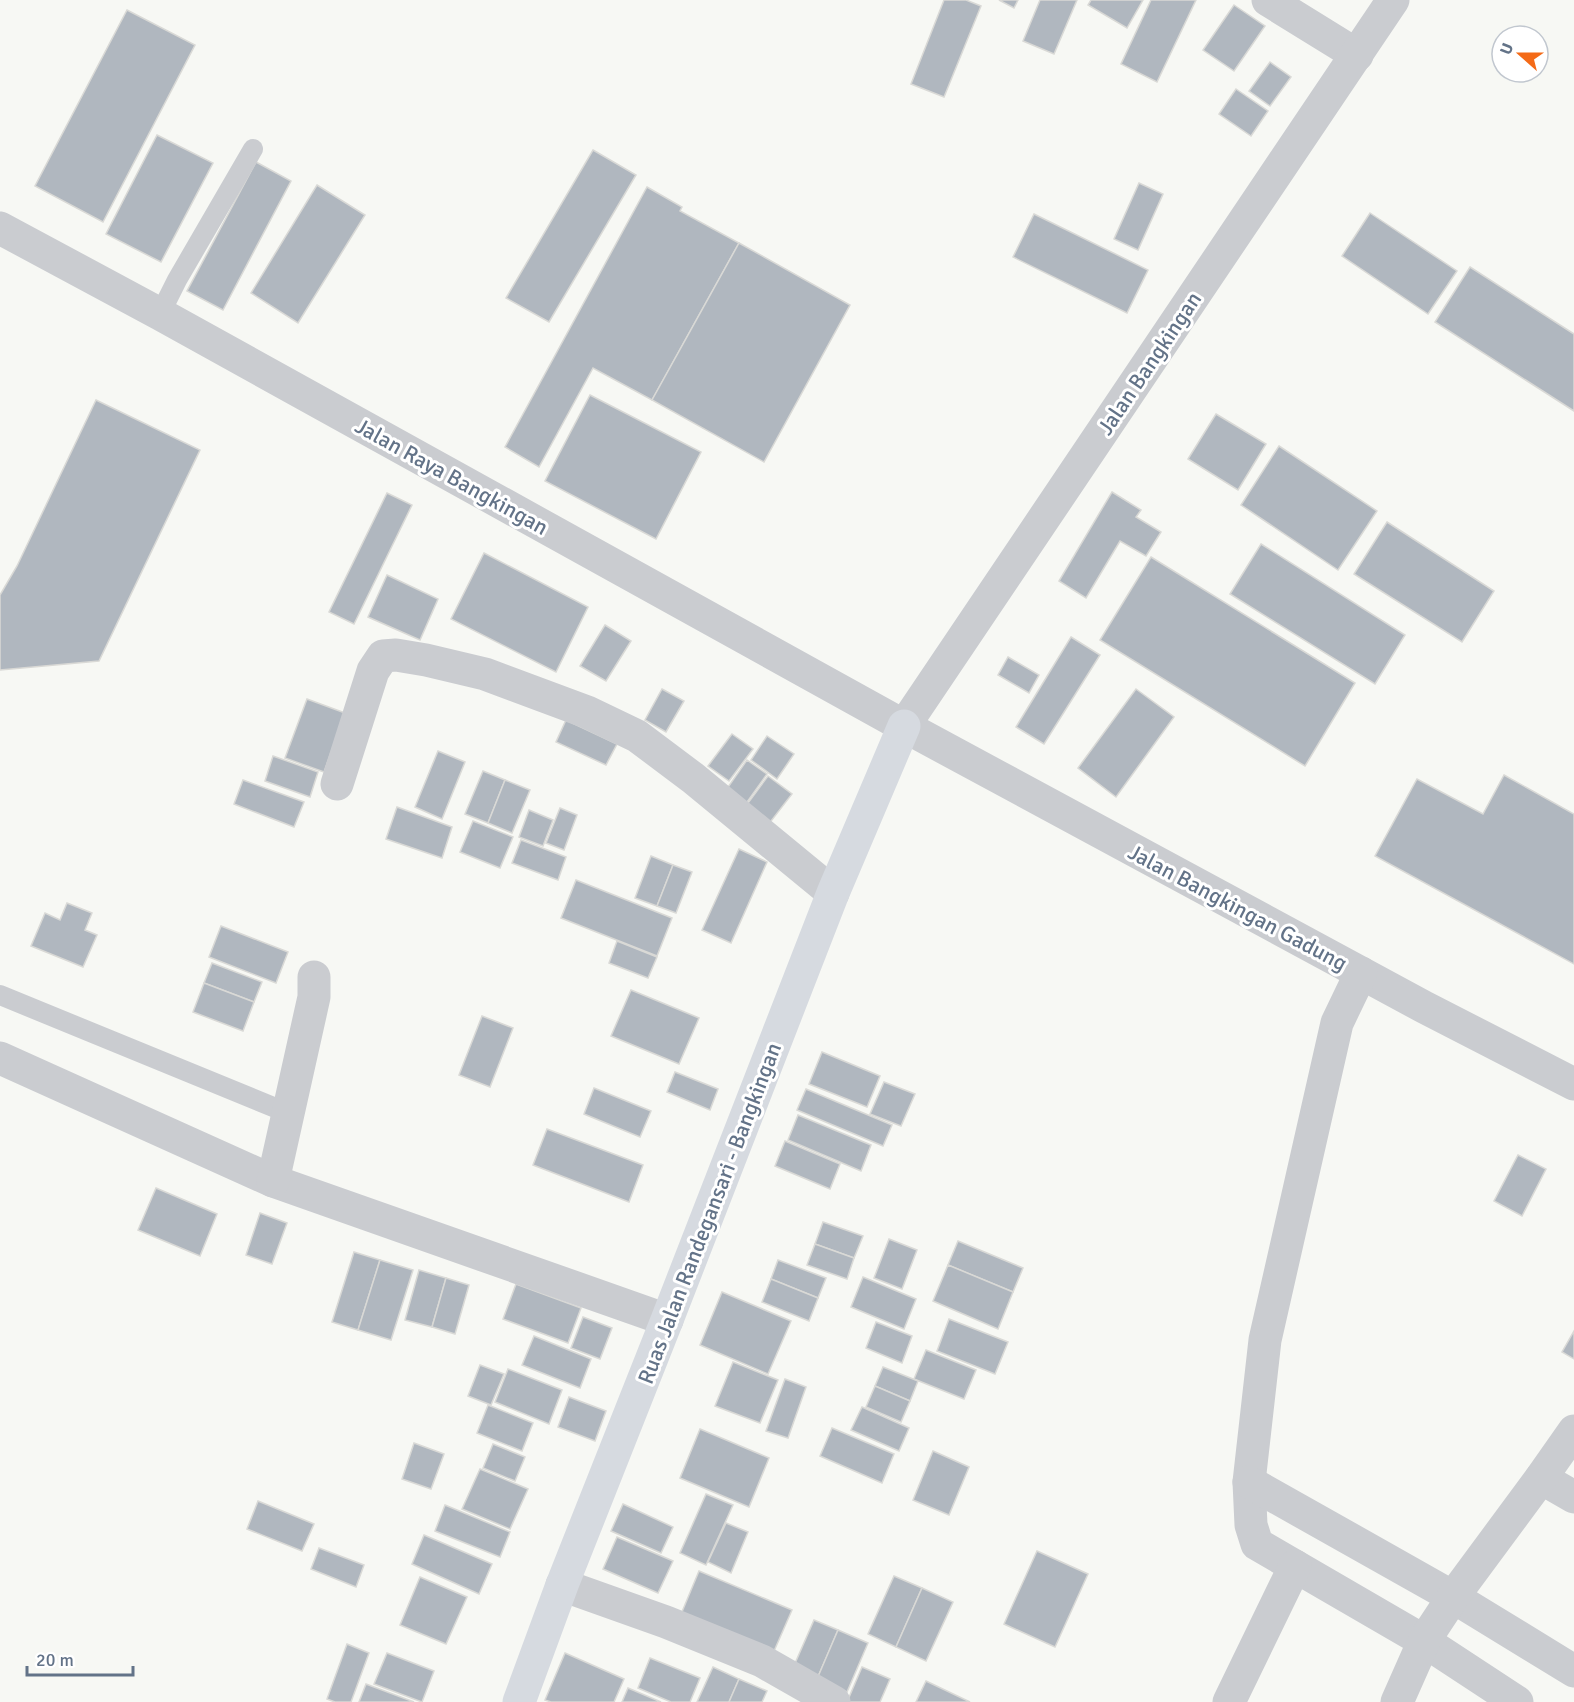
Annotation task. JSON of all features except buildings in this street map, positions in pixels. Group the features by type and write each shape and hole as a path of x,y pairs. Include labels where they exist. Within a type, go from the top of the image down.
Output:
{"main road":[{"name":"Ruas Jalan Randegansari - Bangkingan","path":"519,1702 562,1585 668,1320 833,893 904,726"}],"street":[{"path":"1268,0 1357,55"},
{"name":"Jalan Bangkingan","path":"904,726 1393,0"},
{"name":"Jalan Raya Bangkingan","path":"0,228 160,314 904,726"},
{"path":"337,784 373,671 383,656 396,655 426,660 485,674 587,712 637,736 702,785 833,893"},
{"name":"Jalan Bangkingan Gadung","path":"904,726 1424,1007 1574,1084"},
{"path":"1361,973 1337,1023 1265,1340 1250,1482 1251,1525 1257,1544 1425,1641 1517,1702"},
{"path":"273,1181 314,997 314,976"},
{"path":"0,1058 273,1181 668,1320"},
{"path":"1397,1702 1425,1641 1453,1597 1574,1431"},
{"path":"1541,1478 1574,1497"},
{"path":"1250,1482 1453,1597 1574,1671"},
{"path":"1229,1702 1295,1566"},
{"path":"562,1585 666,1622 762,1661 834,1702"}],"lane":[{"path":"160,314 253,149"},
{"path":"0,995 288,1113"}]}
